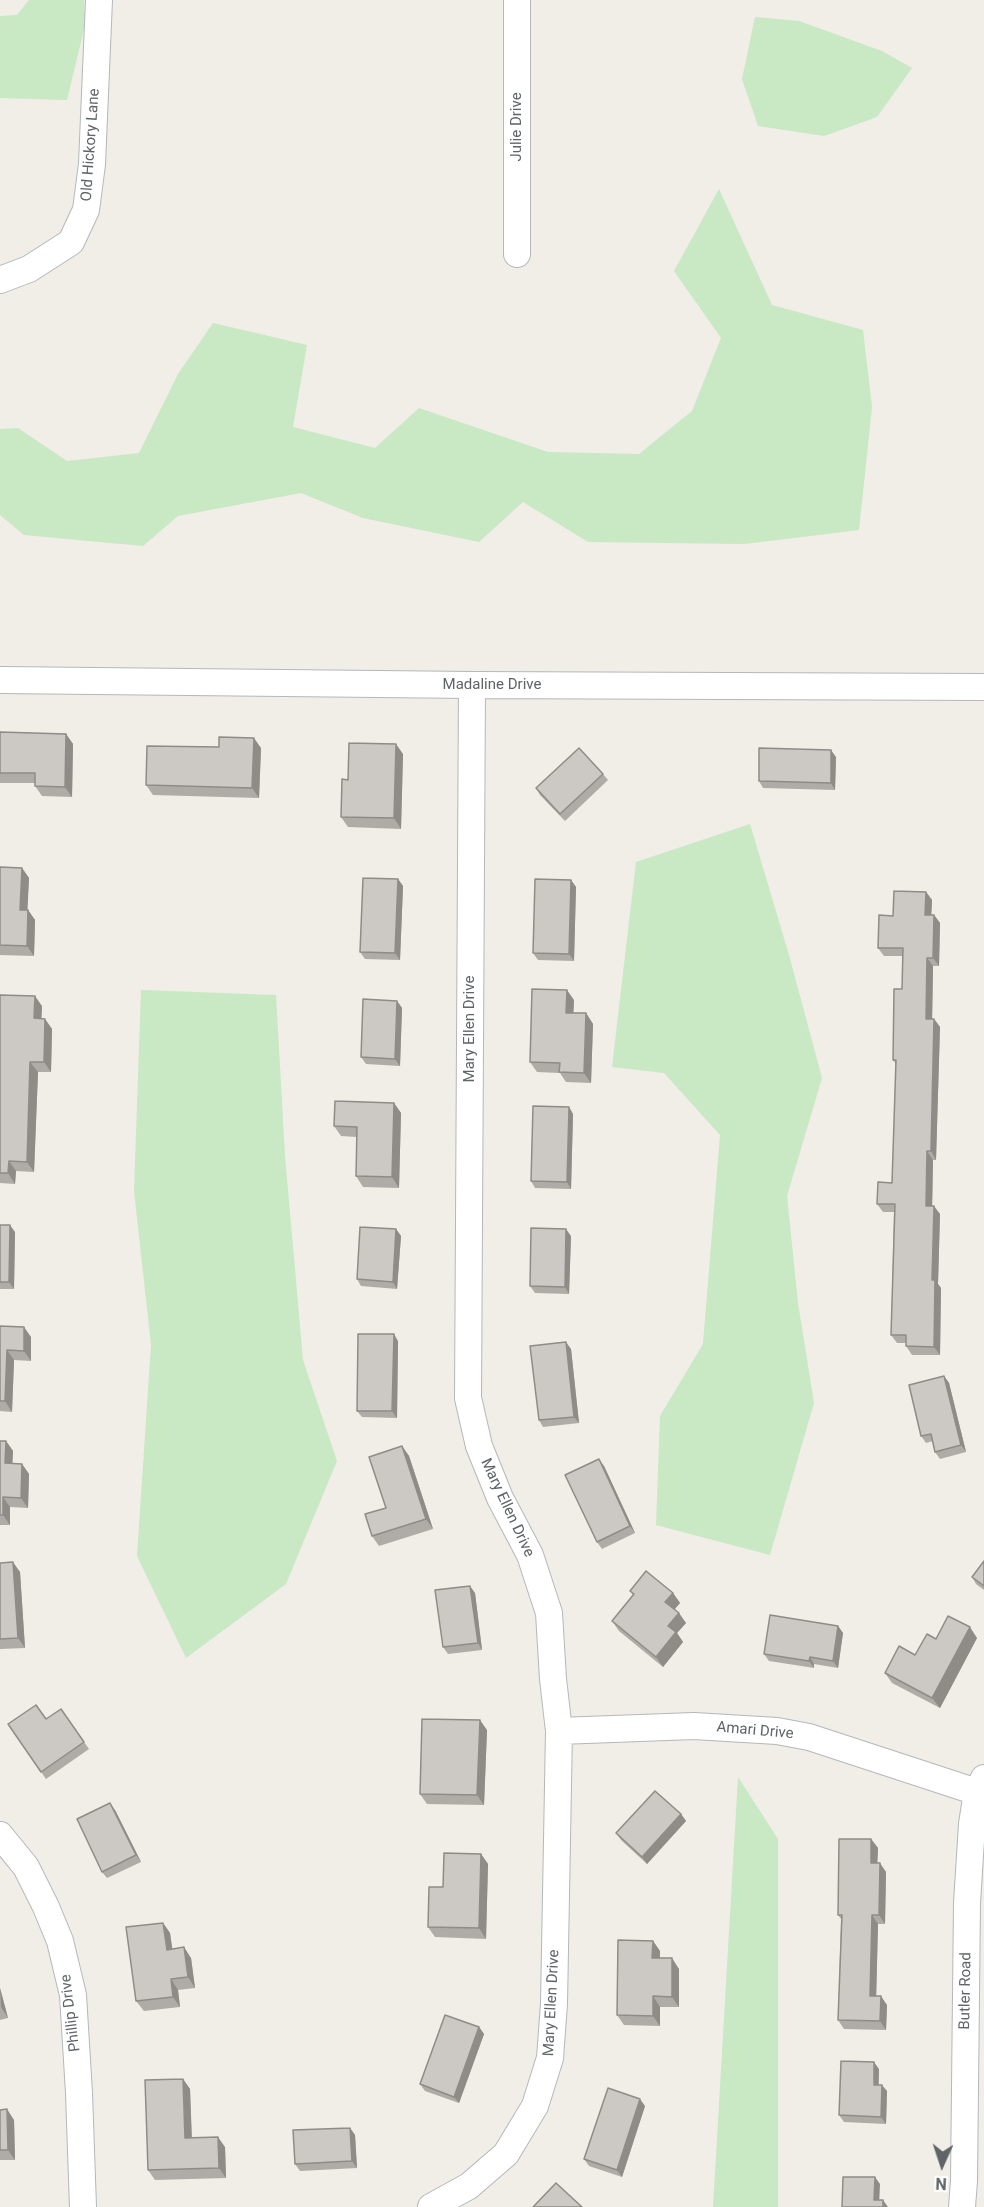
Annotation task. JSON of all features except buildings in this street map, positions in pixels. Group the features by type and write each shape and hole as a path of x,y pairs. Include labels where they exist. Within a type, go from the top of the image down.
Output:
{"street":[{"name":"Old Hickory Lane","path":"0,280 29,269 71,242 86,210 93,164 99,0"},
{"name":"Julie Drive","path":"517,0 517,254"},
{"name":"Madaline Drive","path":"0,680 472,686 984,687"},
{"name":"Mary Ellen Drive","path":"431,2207 469,2186 506,2154 535,2106 550,2058 554,2004 559,1731 549,1613 530,1555 500,1498 478,1446 468,1398 472,686"},
{"name":"Amari Drive","path":"559,1731 694,1726 777,1731 809,1737 980,1785"},
{"name":"Butler Road","path":"962,2207 967,1903 972,1824 980,1785"},
{"name":"Phillip Drive","path":"0,1835 26,1867 46,1907 60,1941 70,1984 79,2082 83,2207"}],"green space":[{"path":"29,0 84,0 85,25 67,100 0,98 0,16 17,15"},
{"path":"755,17 799,21 882,51 912,68 877,117 824,136 758,126 742,79"},
{"path":"719,189 772,305 863,330 872,407 859,530 745,544 588,542 523,502 479,542 363,518 301,493 178,516 143,546 24,535 0,515 0,429 18,428 67,461 139,453 178,374 213,323 307,345 293,427 375,448 419,408 548,452 639,454 692,411 721,338 674,271"},
{"path":"750,824 822,1078 787,1196 798,1303 814,1403 770,1555 656,1525 660,1416 703,1344 720,1135 664,1073 612,1067 636,862"},
{"path":"141,990 276,995 285,1156 303,1360 337,1461 286,1584 186,1658 137,1556 151,1345 134,1191"},
{"path":"738,1777 778,1839 778,2207 713,2207"}]}
